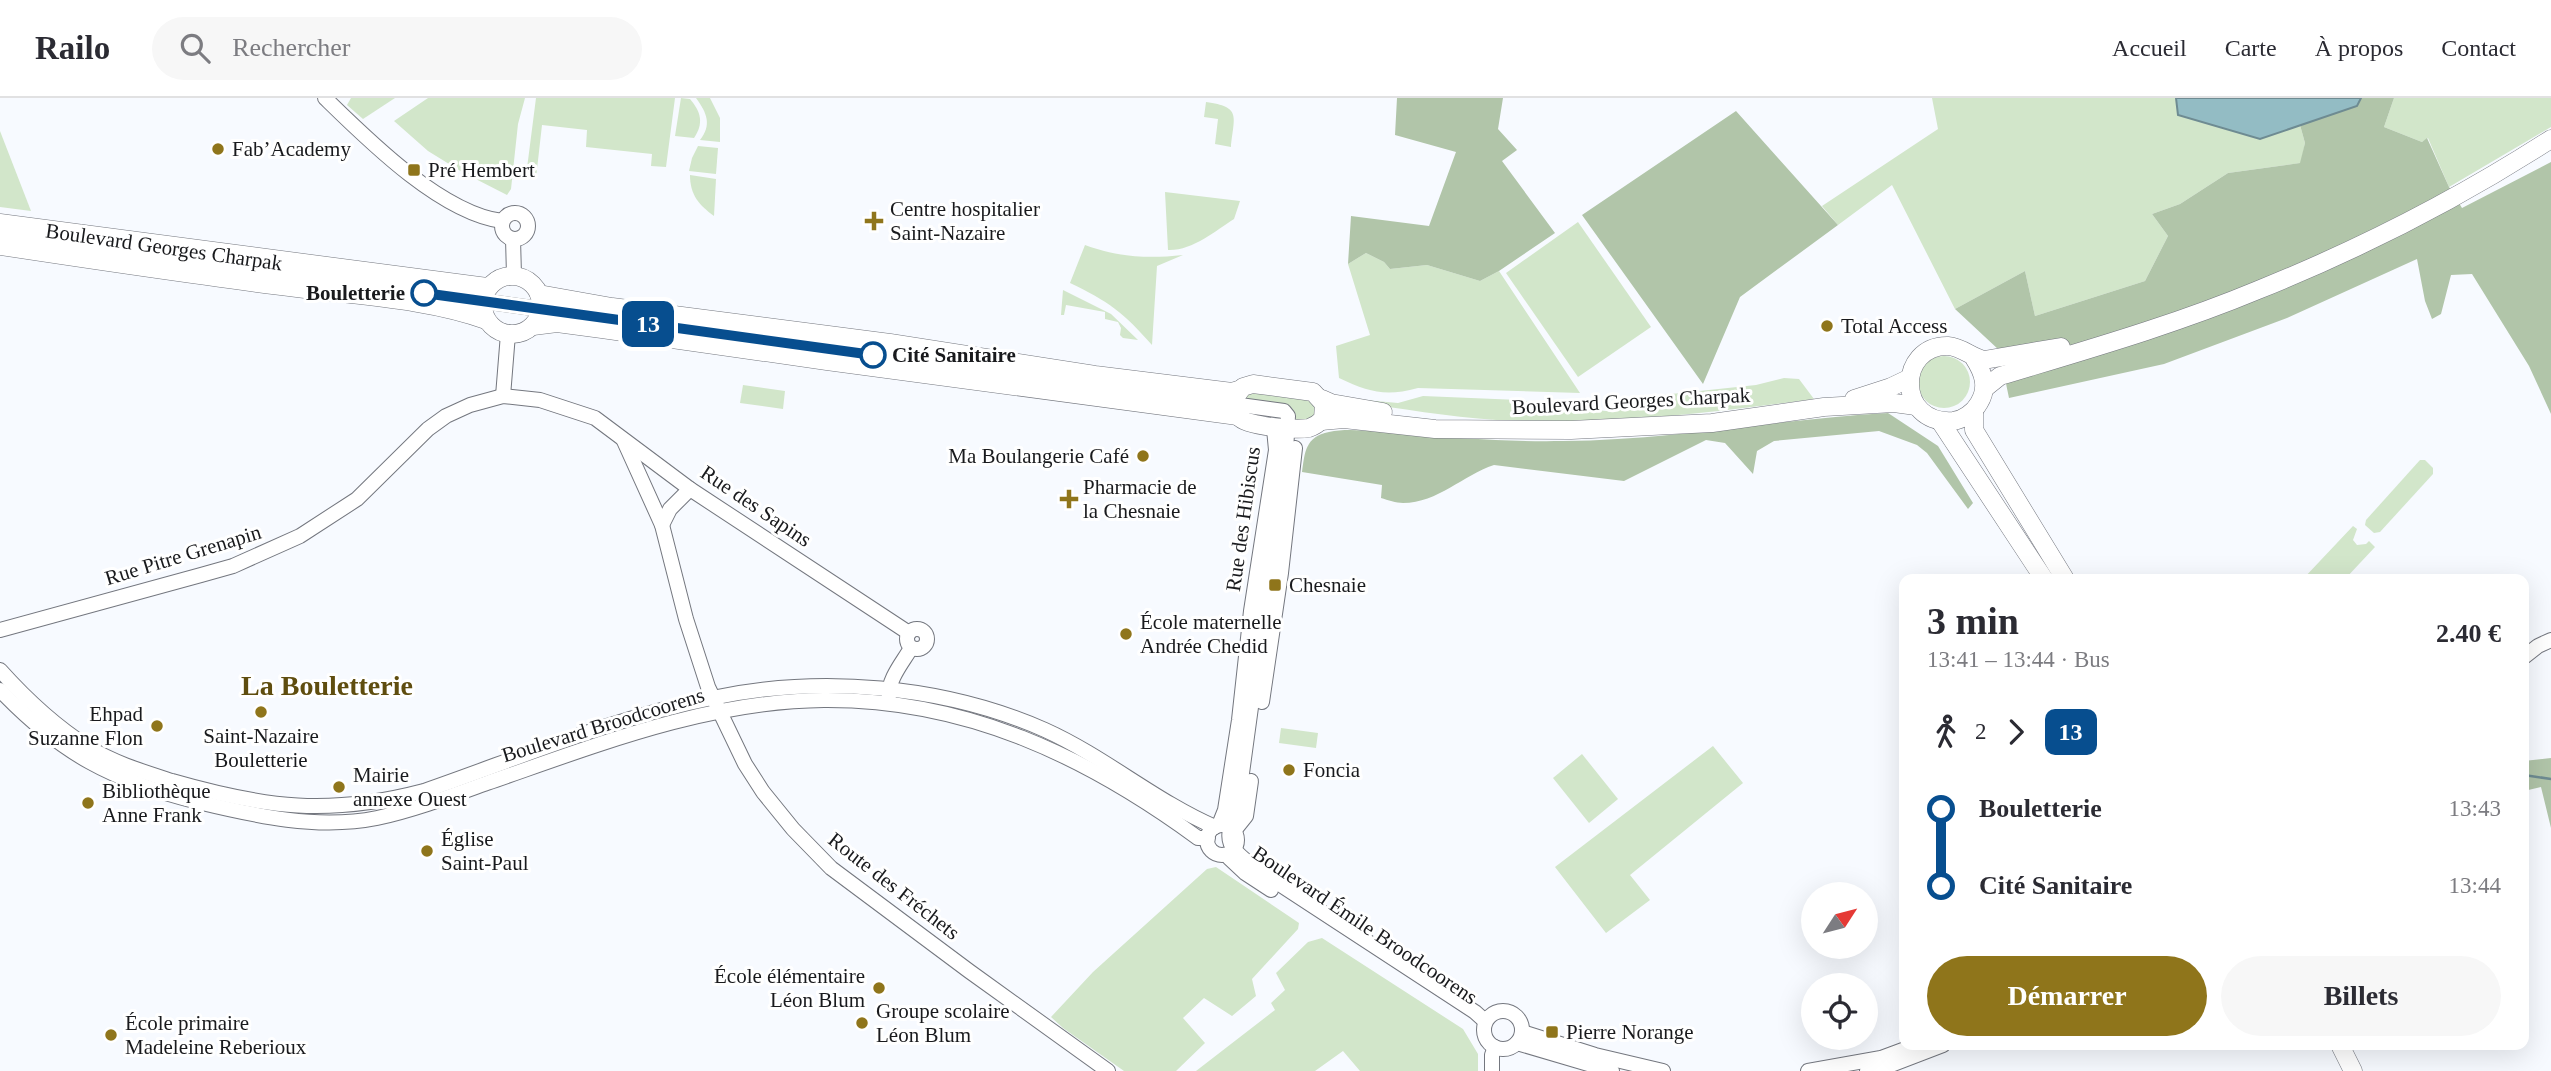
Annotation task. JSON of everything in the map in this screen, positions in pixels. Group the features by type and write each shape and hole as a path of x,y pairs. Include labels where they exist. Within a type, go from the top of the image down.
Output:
{"main road":[{"path":"1985,388 2000,376 2140,333 2257,291 2434,209 2551,139"},
{"name":"Boulevard Georges Charpak","path":"0,223 481,296"},
{"name":"Boulevard Georges Charpak","path":"0,246 225,279 360,294 465,313 486,320 500,332 509,334"},
{"path":"486,320 481,296 504,276 514,275 529,281 540,302 533,326"},
{"name":"Boulevard Georges Charpak","path":"540,302 612,307 890,343 1095,375 1232,392 1237,403"},
{"path":"509,334 517,334 533,326 557,323 827,362 1237,403 1249,424 1286,429"},
{"path":"1974,358 1983,372 1985,388 1974,411 1958,420 1940,421 1927,416 1916,406 1910,393 1910,378 1914,365 1923,355 1935,348 1956,348 1974,358 1994,359 2140,333"},
{"path":"1824,407 1891,387 1910,378"},
{"name":"Boulevard Georges Charpak","path":"1237,403 1246,385 1258,384 1307,390 1322,399 1346,406 1482,430"},
{"path":"1321,421 1325,410 1322,399"},
{"path":"1824,407 1894,403 1916,406"},
{"name":"Boulevard Georges Charpak","path":"1286,429 1310,428 1321,421 1345,419 1435,429 1571,430 1712,424 1824,407"},
{"path":"1974,411 1973,430 2062,574"},
{"path":"1940,421 2041,574"},
{"path":"2342,1050 2353,1071"},
{"path":"2353,1050 2362,1071"}],"street":[{"path":"325,98 398,165 457,205 492,220 502,221 511,213 526,218 526,234 513,239"},
{"path":"502,221 503,233 513,239"},
{"path":"0,235 481,296"},
{"path":"513,239 514,275"},
{"name":"Boulevard Georges Charpak","path":"481,296 540,302"},
{"path":"503,396 509,334"},
{"name":"Rue Pitre Grenapin","path":"0,630 233,566 272,550 300,536 357,499 428,429 446,415 470,405 503,396 540,400 581,413"},
{"name":"Rue des Sapins","path":"581,413 595,418 690,489 910,640 888,696"},
{"name":"Rue des Hibiscus","path":"1274,429 1286,429 1281,573 1246,816 1225,837 1225,810 1251,611 1276,450 1274,429"},
{"name":"Route des Fréchets","path":"623,440 662,525 686,619 708,687 745,764 763,792 793,829 831,868 1108,1071"},
{"path":"636,469 647,457"},
{"path":"662,525 670,509 690,489"},
{"path":"2529,644 2551,634"},
{"path":"2529,653 2551,640"},
{"name":"Boulevard Émile Broodcoorens","path":"0,670 28,700 69,734 117,762 226,796 283,806 323,808 392,799 424,791 617,723 778,689 827,687 982,708 1043,729 1088,751 1225,837 1245,873 1486,1022"},
{"name":"Boulevard Broodcoorens","path":"0,690 61,746 111,775 240,813 321,823 375,818 428,804 672,722 717,704"},
{"path":"1502,1010 1510,1012 1521,1024 1519,1037 1506,1049 1495,1047 1487,1041 1486,1022 1502,1010"},
{"path":"1519,1037 1612,1071"},
{"path":"1519,1037 1662,1071"},
{"path":"1492,1071 1495,1047"},
{"path":"1808,1071 1881,1058 1903,1050"},
{"path":"1867,1071 1883,1068 1930,1050"}],"green space":[{"path":"351,98 395,98 363,119 347,105"},
{"path":"428,98 525,98 518,124 511,189 507,195 428,151 394,121"},
{"path":"536,98 675,98 666,167 651,166 652,154 586,147 587,130 542,125 536,178 526,176"},
{"path":"681,98 690,99 699,113 699,127 694,138 675,136"},
{"path":"696,98 710,98 720,118 720,142 700,140 706,129 707,119"},
{"path":"1397,98 1503,98 1498,129 1517,150 1502,161 1555,233 1480,281 1427,265 1390,269 1384,262 1366,253 1348,264 1351,216 1429,226 1456,152 1395,135"},
{"path":"1932,98 2176,98 2178,115 2260,139 2300,125 2305,143 2301,163 2228,173 2180,204 2152,214 2168,236 2145,281 2035,316 2025,271 1955,309 1892,185 1838,225 1822,206 1938,129"},
{"path":"2361,98 2394,98 2384,127 2422,142 2427,138 2449,187 2462,208 2551,162 2551,414 2529,366 2472,274 2451,275 2441,314 2432,319 2425,301 2417,259 2287,318 2164,364 2009,398 1999,350 1955,309 2025,271 2035,316 2145,281 2168,236 2152,214 2180,204 2228,173 2300,163 2305,143 2300,125 2356,106"},
{"path":"2394,98 2551,98 2551,127 2449,187 2428,138 2422,142 2384,127"},
{"path":"1206,102 1231,110 1234,120 1231,147 1215,144 1218,119 1204,117"},
{"path":"1736,111 1838,225 1740,297 1703,384 1582,215"},
{"path":"0,131 31,211 0,207"},
{"path":"698,146 718,148 716,174 689,171"},
{"path":"690,175 716,179 714,216 696,199"},
{"path":"1165,192 1240,201 1234,219 1194,244 1168,250"},
{"path":"1578,222 1651,327 1578,377 1506,273"},
{"path":"1085,245 1133,256 1183,255 1157,266 1152,345 1115,309 1070,283"},
{"path":"1366,253 1384,262 1390,269 1427,265 1480,281 1499,271 1580,393 1418,388 1377,392 1339,378 1336,346 1370,335 1348,264"},
{"path":"1063,290 1111,314 1138,340 1123,338 1118,322 1105,319 1105,312 1066,305 1064,315 1061,315"},
{"path":"1944,356 1954,358 1962,364 1968,372 1968,392 1962,400 1954,406 1944,408 1934,406 1926,400 1920,392 1918,382 1920,372 1926,364 1934,358"},
{"path":"1784,378 1799,379 1814,399 1695,413 1576,421 1478,419 1353,402 1354,399 1398,403 1423,396 1519,400 1563,408 1588,405 1609,411 1623,408 1643,397 1756,385"},
{"path":"743,385 785,391 783,409 740,403"},
{"path":"1254,391 1305,396 1317,405 1314,418 1296,421 1294,414 1241,399"},
{"path":"1888,413 1938,446 1973,503 1968,509 1927,453 1917,445 1879,431 1774,441 1757,451 1753,474 1725,443 1706,440 1624,481 1494,465 1439,494 1416,502 1403,503 1381,498 1382,485 1302,472 1311,442 1321,434 1338,431 1503,440 1604,440"},
{"path":"2420,460 2425,460 2433,468 2433,474 2380,532 2374,533 2365,525 2366,520"},
{"path":"2353,526 2357,529 2353,540 2357,545 2369,541 2375,547 2350,574 2308,574"},
{"path":"1281,728 1318,733 1316,748 1279,743"},
{"path":"1713,746 1743,783 1630,875 1650,900 1606,933 1555,867"},
{"path":"1582,754 1618,799 1589,823 1553,778"},
{"path":"2551,758 2551,828 2541,787 2529,790 2529,760"},
{"path":"1216,867 1299,923 1298,929 1252,979 1256,996 1232,1016 1204,998 1183,1018 1205,1043 1176,1071 1124,1071 1051,1017 1093,972 1207,869"},
{"path":"1322,938 1463,1029 1478,1054 1478,1071 1360,1071 1343,1051 1315,1071 1196,1071 1275,1010 1271,1003 1285,990 1276,973 1308,942"}],"water":[{"path":"2176,98 2361,98 2357,106 2260,139 2178,115"}],"waterway":[{"path":"2529,776 2551,779"}],"bus line":[{"name":"13","path":"424,293 873,355"}],"place":[{"name":"Fab’Academy","path":"218,149"},
{"name":"Pré Hembert","path":"414,170"},
{"name":"Centre hospitalier Saint-Nazaire","path":"874,221"},
{"name":"Bouletterie","path":"424,293"},
{"name":"Total Access","path":"1827,326"},
{"name":"Cité Sanitaire","path":"873,355"},
{"name":"Ma Boulangerie Café","path":"1143,456"},
{"name":"Pharmacie de la Chesnaie","path":"1069,499"},
{"name":"Chesnaie","path":"1275,585"},
{"name":"École maternelle Andrée Chedid","path":"1126,634"},
{"name":"Saint-Nazaire Bouletterie","path":"261,712"},
{"name":"Ehpad Suzanne Flon","path":"157,726"},
{"name":"Foncia","path":"1289,770"},
{"name":"Mairie annexe Ouest","path":"339,787"},
{"name":"Bibliothèque Anne Frank","path":"88,803"},
{"name":"Église Saint-Paul","path":"427,851"},
{"name":"École élémentaire Léon Blum","path":"879,988"},
{"name":"Groupe scolaire Léon Blum","path":"862,1023"},
{"name":"Pierre Norange","path":"1552,1032"},
{"name":"École primaire Madeleine Reberioux","path":"111,1035"}],"district":[{"name":"La Bouletterie","path":"327,685"}]}
